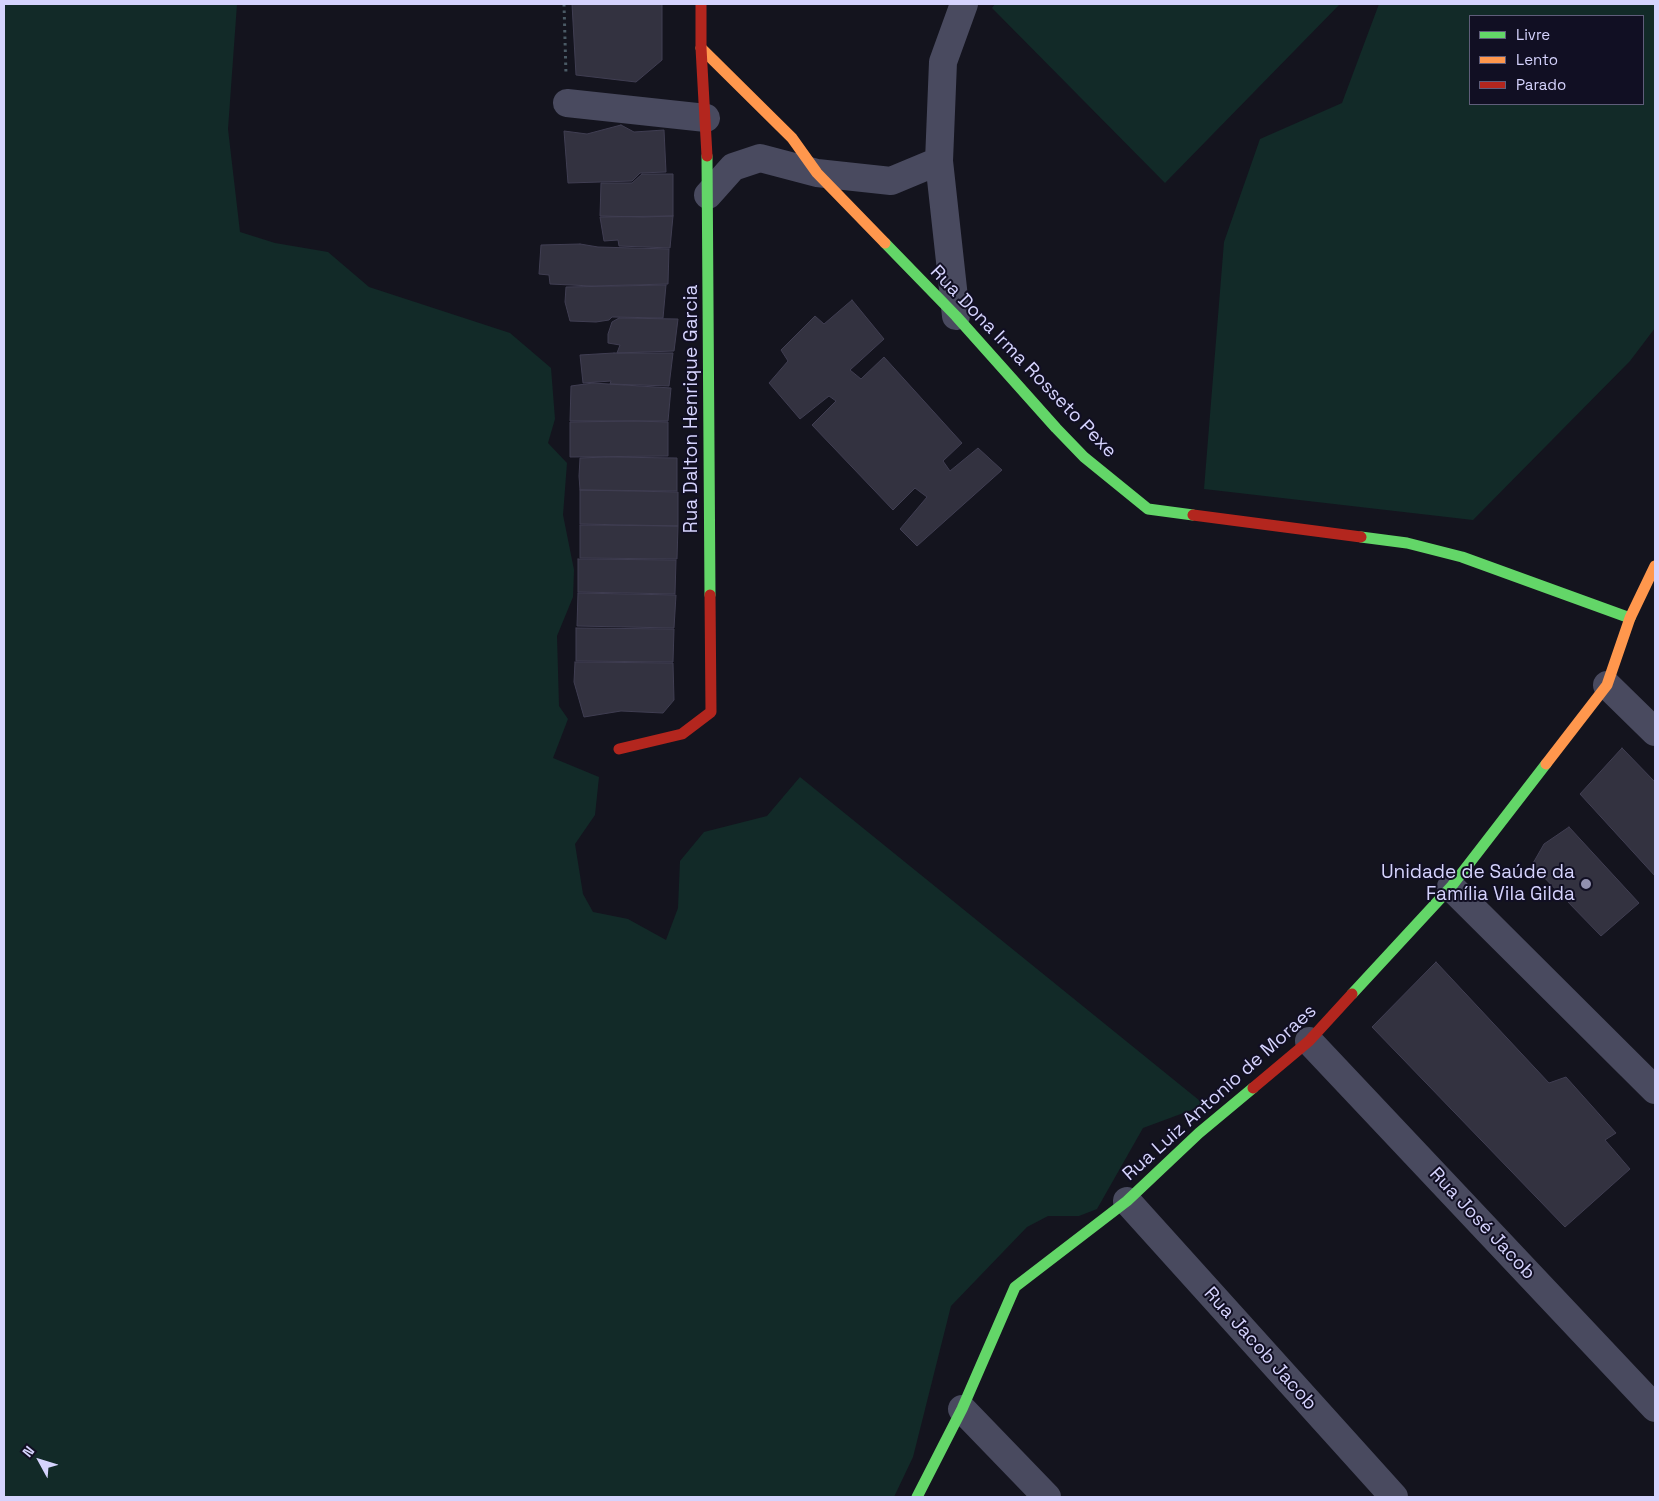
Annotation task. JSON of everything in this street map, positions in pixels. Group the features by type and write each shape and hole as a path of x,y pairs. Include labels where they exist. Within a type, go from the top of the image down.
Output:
{"street":[{"name":"Rua Dalton Henrique Garcia","path":"619,749 682,734 711,712 708,195 706,118 701,48 701,4"},
{"path":"956,316 939,161 942,62 964,4"},
{"name":"Rua Dona Irma Rosseto Pexe","path":"701,48 792,138 817,172 956,316 1079,452 1148,508 1407,543 1462,557 1630,618"},
{"path":"567,103 706,118"},
{"path":"708,195 733,167 760,158 817,172 891,181 939,161"},
{"name":"Rua Luiz Antonio de Moraes","path":"917,1497 962,1410 1015,1287 1127,1201 1199,1133 1309,1040 1451,887 1607,685 1630,618 1655,566"},
{"path":"1607,685 1655,732"},
{"path":"1451,887 1655,1090"},
{"name":"Rua José Jacob","path":"1309,1040 1655,1408"},
{"name":"Rua Jacob Jacob","path":"1127,1201 1394,1497"},
{"path":"962,1410 1047,1497"}],"path":[{"path":"564,4 567,103"}],"green space":[{"path":"4,4 237,4 228,129 240,232 275,243 328,252 369,287 510,333 551,368 555,419 548,443 567,463 563,515 574,570 573,597 557,636 559,706 568,719 553,758 599,777 595,815 575,844 583,894 593,912 628,919 666,940 678,908 680,861 704,832 767,816 800,777 1205,1105 1143,1128 1097,1209 1079,1216 1048,1216 1027,1227 951,1306 913,1457 894,1497 4,1497"},
{"path":"995,4 1340,4 1165,183 992,8"},
{"path":"1379,4 1655,4 1655,328 1630,361 1473,520 1204,489 1224,242 1260,139 1342,103"}],"building":[{"path":"572,4 662,4 662,60 636,82 576,75"},
{"path":"621,125 634,132 664,130 666,172 640,173 632,181 568,183 564,131 587,134"},
{"path":"642,174 673,174 673,216 600,216 601,183 632,183"},
{"path":"673,216 670,248 619,246 618,240 604,241 600,217"},
{"path":"580,244 598,247 669,249 668,284 592,286 550,284 549,275 539,274 541,245"},
{"path":"666,285 663,318 612,317 609,320 596,322 570,321 565,302 566,287"},
{"path":"852,300 884,339 850,370 861,379 884,357 962,443 943,461 950,471 978,448 1002,470 917,546 900,529 927,497 915,488 893,510 812,425 836,401 829,396 800,419 769,383 788,361 781,350 815,316 824,324"},
{"path":"619,318 678,319 674,351 617,353 620,345 608,343 608,334 612,322"},
{"path":"673,353 669,386 610,384 611,381 583,383 580,355"},
{"path":"593,383 671,388 668,421 570,421 571,386"},
{"path":"570,422 668,422 668,456 570,457"},
{"path":"580,458 677,458 677,491 580,490"},
{"path":"580,490 678,492 678,526 580,524"},
{"path":"580,525 678,526 677,559 580,558"},
{"path":"578,559 676,560 675,594 578,592"},
{"path":"578,593 676,595 674,628 577,626"},
{"path":"576,628 674,629 673,662 576,661"},
{"path":"575,662 673,663 674,700 663,713 621,711 584,717 574,682"},
{"path":"1622,748 1655,782 1655,876 1580,794"},
{"name":"Unidade de Saúde da Família Vila Gilda","path":"1569,827 1639,903 1601,936 1532,865 1544,844"},
{"path":"1436,962 1549,1083 1566,1077 1616,1133 1605,1140 1630,1169 1565,1227 1372,1027"}],"traffic: fast":[{"path":"707,156 710,595"},
{"path":"885,243 956,316 1084,457 1148,509 1193,515"},
{"path":"1361,537 1407,543 1462,557 1630,618"},
{"path":"1352,994 1451,887 1546,764"},
{"path":"917,1497 962,1409 1015,1287 1127,1201 1199,1133 1253,1088"}],"traffic: slow":[{"path":"701,48 792,138 817,173 885,243"},
{"path":"1546,764 1607,685 1630,618 1655,566"}],"traffic: jam":[{"path":"701,4 701,48 707,156"},
{"path":"1193,515 1361,537"},
{"path":"619,749 682,734 711,712 710,595"},
{"path":"1253,1088 1309,1041 1352,994"}],"place":[{"name":"Unidade de Saúde da Família Vila Gilda","path":"1586,884"}]}
